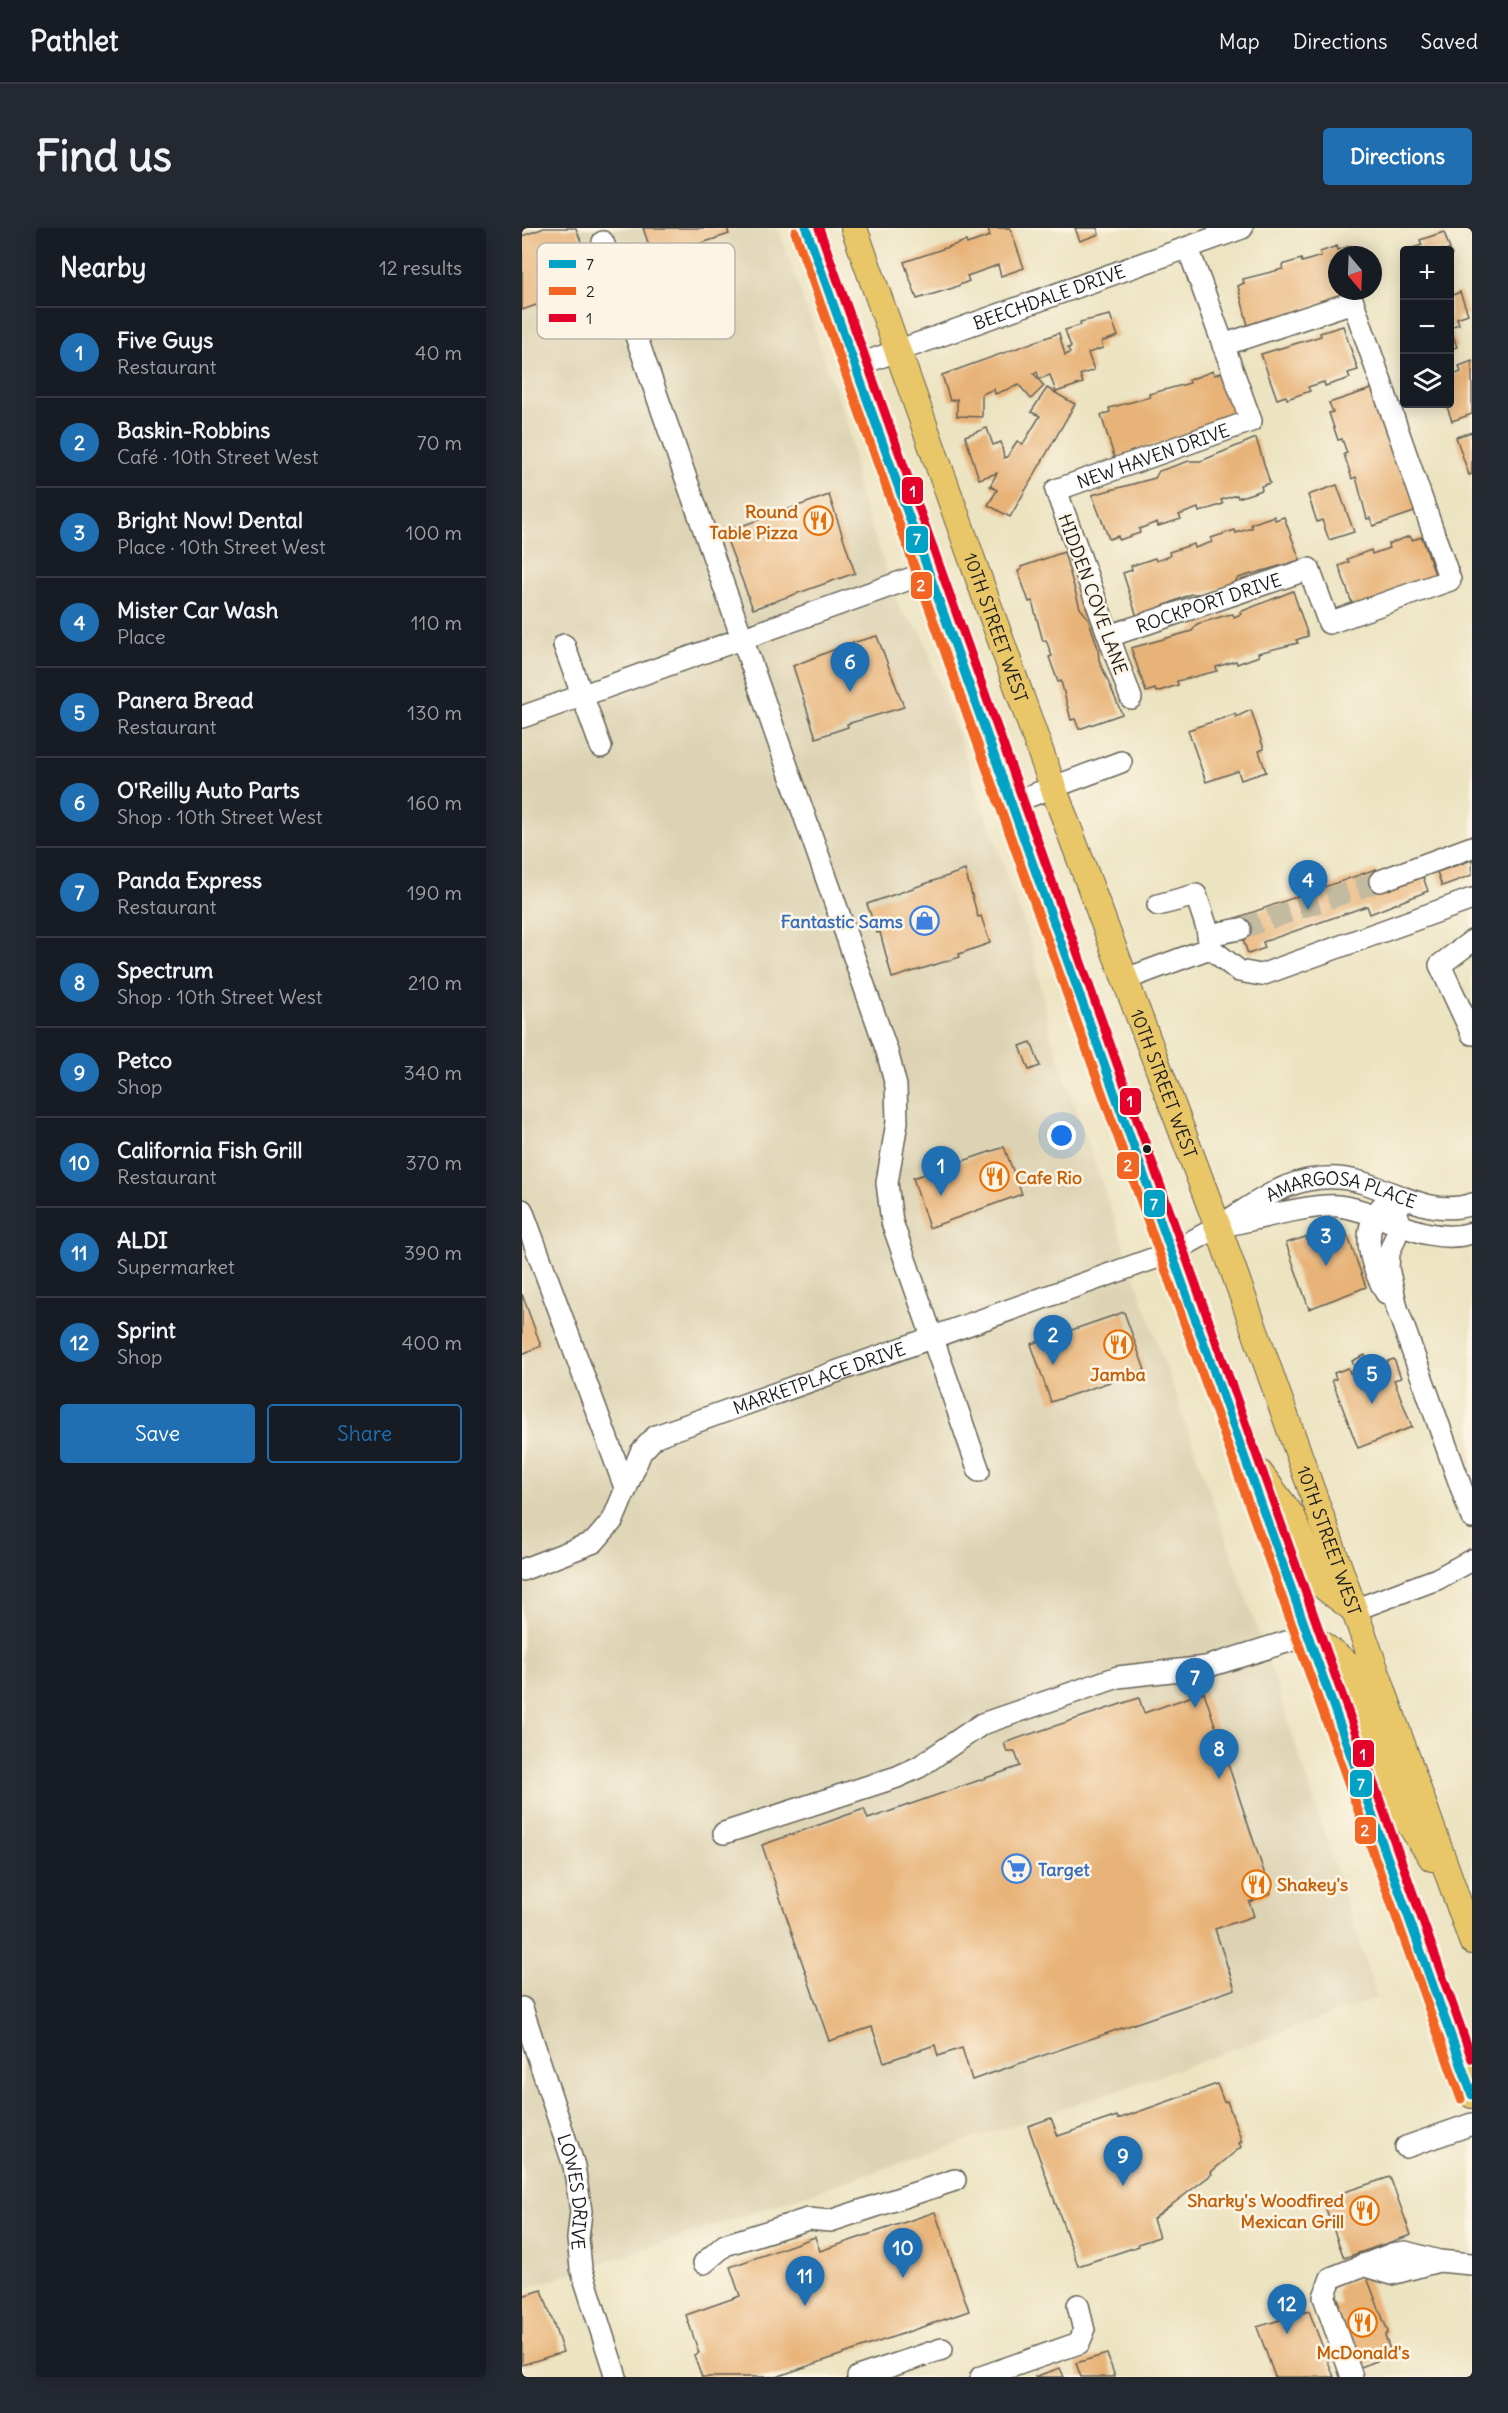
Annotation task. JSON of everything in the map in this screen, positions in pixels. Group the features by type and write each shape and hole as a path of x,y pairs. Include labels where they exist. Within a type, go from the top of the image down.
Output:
{"main road":[{"path":"806,228 1472,2095"},
{"name":"10TH STREET WEST","path":"854,228 896,352 1053,787 1218,1227 1470,1931"},
{"path":"1244,1453 1292,1516 1320,1584 1354,1610"},
{"path":"1309,1635 1348,1664 1402,1813 1454,1891"}],"street":[{"name":"BEECHDALE DRIVE","path":"855,366 1188,248 1210,234 1242,228"},
{"path":"1188,248 1223,345"},
{"name":"ROCKPORT DRIVE","path":"1109,636 1309,569 1329,623 1450,580 1353,302 1223,345"},
{"path":"637,339 887,1051 896,1084 897,1122 887,1183 892,1222 979,1471"},
{"name":"NEW HAVEN DRIVE","path":"1056,490 1251,421 1223,345"},
{"name":"HIDDEN COVE LANE","path":"1056,490 1131,698"},
{"path":"522,717 929,572"},
{"path":"564,645 601,747"},
{"path":"1011,803 1121,762"},
{"path":"1380,881 1472,847"},
{"path":"1158,904 1196,895 1209,941 1239,971 1261,975 1472,899"},
{"path":"1126,979 1239,929"},
{"path":"1472,941 1440,965 1472,1034"},
{"name":"AMARGOSA PLACE","path":"1172,1252 1218,1227 1264,1195 1313,1179 1348,1179 1437,1207 1455,1208 1472,1204"},
{"path":"1393,1194 1372,1216 1369,1235 1372,1262 1386,1294 1397,1308"},
{"path":"1393,1194 1400,1226 1389,1253 1388,1268 1397,1308 1472,1518"},
{"name":"AMARGOSA PLACE","path":"1218,1227 1327,1206 1351,1209 1400,1226 1441,1236 1472,1233"},
{"path":"522,1210 626,1490"},
{"name":"MARKETPLACE DRIVE","path":"522,1570 594,1542 613,1520 641,1452 656,1436 1172,1252"},
{"path":"1354,1610 1437,1579 1472,1560"},
{"path":"724,1833 890,1780 919,1767 982,1724 1118,1677 1206,1667 1309,1635"},
{"name":"LOWES DRIVE","path":"522,2008 574,2166 581,2211 578,2239 581,2268 616,2377"},
{"path":"1406,2147 1472,2124"},
{"path":"704,2263 725,2245 808,2219 830,2221 955,2180"},
{"path":"1352,2377 1324,2297 1331,2278 1362,2265 1404,2252 1438,2260 1471,2264"},
{"path":"981,2377 1079,2343 1084,2331 1078,2305"},
{"path":"858,2377 942,2349"}],"shaded area":[{"path":"522,228 778,228 849,429 858,490 901,613 921,631 1032,946 1051,1037 1276,1683 1377,1998 1162,2075 522,2290"}],"building":[{"path":"544,228 576,228 582,243 537,243 537,305 522,310 522,236"},
{"path":"643,228 727,228 729,234 702,243 648,243"},
{"path":"988,228 1010,228 1024,268 1001,276 998,265 967,276 969,281 953,288 917,299 904,262 966,241 967,244 990,236"},
{"path":"1075,228 1097,228 1099,234 1080,241"},
{"path":"1444,232 1449,246 1419,246 1422,245 1420,240"},
{"path":"1328,249 1328,300 1332,300 1249,330 1238,286 1244,283 1243,279 1283,269 1282,265 1301,259 1302,262 1321,256 1320,252"},
{"path":"1460,292 1468,314 1457,318 1459,324 1454,326 1454,294"},
{"path":"1110,315 1118,336 1101,342 1103,348 1088,353 1094,370 1080,375 1083,383 1056,392 1050,375 1039,379 1037,372 1034,374 1044,386 1031,399 1019,385 995,394 994,389 982,394 982,417 957,416 957,399 950,401 942,375 1059,333 1065,355 1070,353 1068,348 1071,347 1065,330 1081,325 1080,322"},
{"path":"1343,326 1358,370 1348,373 1350,378 1325,386 1324,382 1308,387 1310,391 1287,399 1286,396 1277,399 1261,354 1321,336 1320,333"},
{"path":"1472,361 1472,414 1452,421 1447,408 1454,408 1454,375 1461,372 1459,366"},
{"path":"1213,371 1214,375 1223,372 1240,416 1198,428 1199,430 1115,459 1101,415 1110,412 1109,408 1190,383 1189,380"},
{"path":"1047,388 1075,404 1010,517 988,505 997,490 990,486 997,473 979,479 965,436 987,428 993,445 1001,442 1004,458 1007,457 1017,441 1023,444 1040,416 1031,412"},
{"path":"1374,388 1386,429 1417,511 1373,526 1370,518 1367,519 1356,477 1352,479 1342,439 1338,440 1329,413 1333,412 1329,403"},
{"path":"1472,432 1472,474 1469,475 1456,437"},
{"path":"1256,438 1270,483 1261,486 1262,490 1238,498 1237,495 1221,500 1223,504 1199,512 1198,508 1179,515 1181,519 1158,526 1157,522 1139,529 1140,533 1119,540 1118,536 1109,539 1092,495 1155,478 1159,471 1189,461 1201,461"},
{"path":"1337,485 1354,532 1329,540 1322,520 1317,522 1308,495"},
{"path":"829,495 855,573 753,609 724,532"},
{"path":"1274,516 1275,520 1284,517 1300,560 1238,578 1234,583 1204,594 1191,594 1137,617 1123,573 1132,570 1131,566 1155,558 1156,561 1170,556 1169,552 1194,544 1195,548 1212,542 1211,538 1235,530 1236,533 1252,528 1251,524"},
{"path":"1410,536 1412,540 1422,537 1437,580 1354,609 1339,566 1349,562 1347,559 1371,550 1372,554 1389,548 1388,544"},
{"path":"1064,552 1080,608 1088,618 1098,648 1099,660 1122,714 1079,729 1075,719 1071,720 1061,681 1058,682 1049,657 1052,656 1046,640 1043,641 1032,601 1029,602 1018,571 1022,569 1021,567"},
{"path":"1293,591 1308,636 1296,640 1298,643 1258,653 1259,656 1237,664 1236,661 1216,667 1217,671 1177,681 1178,685 1156,692 1155,689 1146,692 1131,648 1192,631 1197,624 1227,615 1233,614 1234,617 1241,614 1240,612"},
{"path":"877,636 904,707 847,724 848,727 816,738 793,666 848,644"},
{"path":"1251,710 1264,749 1259,751 1266,772 1241,780 1238,771 1206,782 1188,730 1235,714 1236,717"},
{"path":"1472,860 1472,875 1442,886 1437,872"},
{"path":"1376,869 1383,891 1423,877 1428,891 1370,914 1367,906 1263,942 1265,948 1248,954 1236,918"},
{"path":"965,870 978,917 981,916 990,943 959,954 960,957 892,978 880,932 877,933 867,904"},
{"path":"1031,1042 1040,1066 1029,1070 1020,1046"},
{"path":"1004,1147 1022,1194 929,1228 913,1178"},
{"path":"1346,1231 1366,1287 1309,1309 1286,1243 1306,1237 1308,1244"},
{"path":"522,1294 541,1346 522,1354"},
{"path":"1124,1312 1145,1370 1051,1402 1031,1344"},
{"path":"1365,1355 1370,1367 1394,1359 1401,1378 1394,1380 1412,1427 1358,1448 1332,1380 1336,1379 1334,1373 1348,1368 1350,1373 1356,1371 1352,1361"},
{"name":"Target","path":"1204,1692 1271,1893 1249,1902 1254,1916 1215,1929 1235,1989 972,2080 962,2048 938,2056 935,2045 884,2062 872,2027 829,2041 762,1845 864,1809 868,1819 1020,1766 1015,1752 1007,1752 1004,1743 1139,1698 1144,1713"},
{"path":"1217,2084 1224,2102 1227,2101 1242,2142 1239,2143 1241,2147 1211,2172 1212,2174 1153,2219 1159,2237 1078,2266 1028,2126 1051,2118 1058,2136 1117,2116 1118,2119"},
{"name":"Sharky's Woodfired Mexican Grill","path":"1390,2177 1411,2235 1344,2258 1323,2201"},
{"path":"935,2212 969,2311 776,2377 702,2377 694,2355 699,2353 686,2315 740,2296 730,2267 815,2237 820,2251"},
{"name":"McDonald's","path":"1366,2275 1388,2332 1385,2336 1392,2355 1361,2367 1357,2366 1331,2307 1340,2304 1336,2292 1340,2285"},
{"path":"542,2290 563,2352 522,2365 522,2296"},
{"path":"1309,2311 1334,2377 1275,2377 1257,2327"},
{"path":"1107,2354 1115,2377 1081,2377 1076,2363"},
{"path":"1060,2368 1064,2377 1034,2377"}],"tunnel":[{"path":"1240,929 1380,881"}],"transit line":[{"name":"7","path":"806,228 1472,2095"},
{"name":"1","path":"819,228 1472,2059"},
{"name":"2","path":"795,232 1461,2099"}],"place":[{"name":"Round Table Pizza","path":"819,521"},
{"name":"O'Reilly Auto Parts","path":"850,692"},
{"name":"Mister Car Wash","path":"1308,910"},
{"name":"Fantastic Sams","path":"924,921"},
{"name":"Cafe Rio","path":"994,1177"},
{"name":"Five Guys","path":"941,1196"},
{"name":"Bright Now! Dental","path":"1326,1266"},
{"name":"Jamba","path":"1118,1345"},
{"name":"Baskin-Robbins","path":"1053,1365"},
{"name":"Panera Bread","path":"1372,1404"},
{"name":"Panda Express","path":"1195,1708"},
{"name":"Spectrum","path":"1219,1779"},
{"name":"Target","path":"1017,1869"},
{"name":"Shakey's","path":"1256,1884"},
{"name":"Petco","path":"1123,2186"},
{"name":"Sharky's Woodfired Mexican Grill","path":"1365,2210"},
{"name":"California Fish Grill","path":"903,2278"},
{"name":"ALDI","path":"805,2306"},
{"name":"McDonald's","path":"1363,2323"},
{"name":"Sprint","path":"1287,2334"}]}
